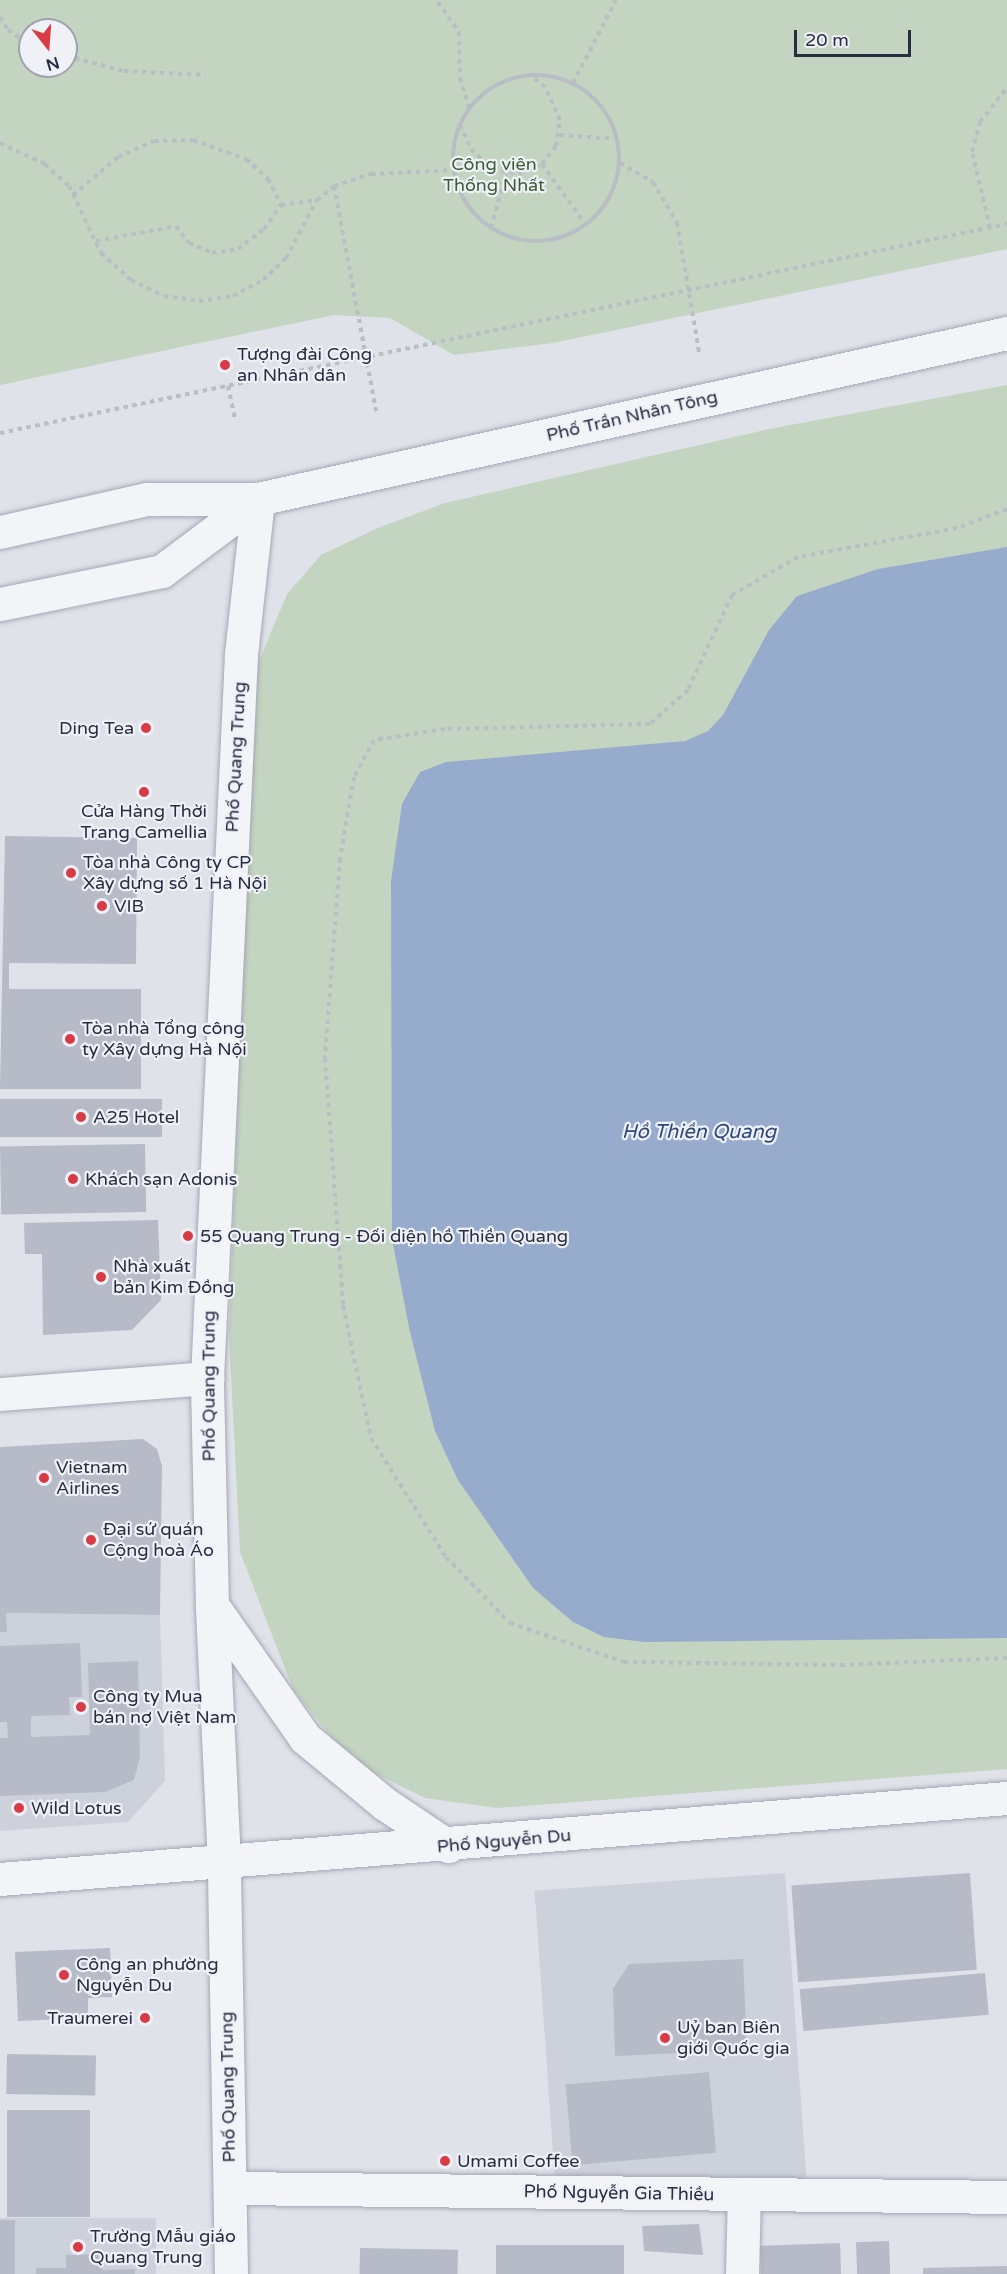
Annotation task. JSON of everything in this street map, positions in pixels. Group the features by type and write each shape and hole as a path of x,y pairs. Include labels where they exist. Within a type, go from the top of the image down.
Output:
{"street":[{"name":"Phố Trần Nhân Tông","path":"0,532 147,499 258,499 1007,333"},
{"name":"Phố Trần Nhân Tông","path":"0,604 162,571 258,499"},
{"name":"Phố Quang Trung","path":"231,2274 224,1863 212,1605 207,1378 241,654 258,499"},
{"path":"0,1394 207,1378"},
{"path":"212,1605 305,1738 385,1804 447,1846"},
{"name":"Phố Nguyễn Du","path":"0,1879 447,1846 1007,1798"},
{"name":"Phố Nguyễn Gia Thiều","path":"231,2188 1007,2197"},
{"path":"742,2274 744,2194"}],"path":[{"path":"573,82 616,0"},
{"path":"438,2 459,32 460,78 469,108"},
{"path":"0,17 8,30 18,37"},
{"path":"78,59 124,71 206,75"},
{"path":"459,125 480,161 506,174 542,164 560,135 556,106 545,87 529,75"},
{"path":"529,75 573,82 609,116 618,139 620,163 615,187 586,225 539,241 514,238 491,228 473,213 453,170 459,125 469,108 498,84 529,75"},
{"path":"990,228 972,152 980,122 1007,88"},
{"path":"560,135 618,139"},
{"path":"73,195 118,157 154,141 193,140 246,159 268,178 281,205"},
{"path":"0,143 45,164 73,195 96,241 131,280 164,296 199,301 233,296 263,280 286,258 316,200 334,186 371,174 453,170"},
{"path":"620,163 653,182 666,198 677,223 699,352"},
{"path":"542,164 586,225"},
{"path":"491,228 506,174"},
{"path":"334,186 376,411"},
{"path":"96,241 176,226 189,243 212,253 238,249 264,229 281,205 316,200"},
{"path":"0,433 1007,224"},
{"path":"228,386 235,418"},
{"path":"1007,509 957,528 798,557 732,595 688,690 650,724 445,729 374,740 354,777 340,858 325,1058 342,1306 371,1438 446,1557 510,1623 624,1662 841,1665 1007,1658"}],"shaded area":[{"name":"Công ty Mua bán nợ Việt Nam","path":"0,1507 6,1613 160,1615 165,1781 128,1822 0,1831"},
{"name":"Uỷ ban Biên giới Quốc gia","path":"785,1873 806,2180 556,2198 535,1891"},
{"name":"Trường Mẫu giáo Quang Trung","path":"0,2218 156,2218 156,2274 0,2274"}],"green space":[{"name":"Công viên Thống Nhất","path":"0,0 1007,0 1007,249 553,343 454,355 390,318 334,315 0,385"},
{"path":"1007,385 1007,1769 497,1808 425,1798 370,1771 331,1737 293,1689 240,1552 229,1334 251,723 258,664 287,594 321,555 378,528 445,503 769,429"}],"water":[{"name":"Hồ Thiền Quang","path":"1007,547 1007,1638 644,1642 604,1637 573,1622 533,1588 458,1480 435,1431 410,1332 392,1239 391,881 402,804 420,772 446,762 685,741 708,731 723,715 769,630 797,596 878,569"}],"building":[{"path":"5,836 137,838 136,964 9,963 9,989 141,989 141,1089 0,1089"},
{"name":"A25 Hotel","path":"0,1099 162,1099 162,1137 0,1137"},
{"name":"Khách sạn Adonis","path":"145,1144 146,1212 1,1215 0,1147"},
{"name":"Nhà xuất bản Kim Đồng","path":"158,1220 161,1300 132,1330 43,1335 42,1254 25,1254 24,1223"},
{"path":"143,1439 157,1449 162,1466 160,1615 6,1613 7,1632 0,1632 0,1447"},
{"path":"80,1643 82,1697 69,1697 70,1715 31,1716 31,1737 90,1735 88,1663 138,1661 140,1757 134,1780 105,1792 0,1796 0,1738 8,1738 7,1722 0,1722 0,1646"},
{"path":"970,1873 977,1970 798,1982 791,1885"},
{"name":"Công an phường Nguyễn Du","path":"110,1948 112,1997 88,1998 88,2018 18,2021 15,1952"},
{"path":"743,1959 747,2050 615,2056 613,1989 629,1964"},
{"path":"985,1973 989,2015 803,2031 800,1989"},
{"path":"7,2054 96,2056 95,2096 6,2094"},
{"path":"709,2072 716,2153 573,2165 566,2085"},
{"path":"7,2110 90,2110 90,2217 7,2217"},
{"path":"0,2220 15,2220 15,2274 0,2274"},
{"path":"699,2224 703,2255 644,2251 642,2226"},
{"path":"889,2241 890,2274 857,2274 856,2242"},
{"path":"840,2243 841,2274 761,2274 760,2246"},
{"path":"496,2245 624,2245 624,2274 496,2274"},
{"path":"360,2248 458,2250 458,2274 360,2274"},
{"path":"102,2254 102,2270 135,2269 135,2274 36,2274 36,2268 66,2268 66,2255"},
{"path":"1007,2266 1007,2274 923,2274 923,2268"}],"place":[{"name":"Tượng đài Công an Nhân dân","path":"225,365"},
{"name":"Ding Tea","path":"146,728"},
{"name":"Cửa Hàng Thời Trang Camellia","path":"144,792"},
{"name":"Tòa nhà Công ty CP Xây dựng số 1 Hà Nội","path":"71,873"},
{"name":"VIB","path":"102,906"},
{"name":"Tòa nhà Tổng công ty Xây dựng Hà Nội","path":"70,1039"},
{"name":"A25 Hotel","path":"81,1117"},
{"name":"Khách sạn Adonis","path":"73,1179"},
{"name":"55 Quang Trung - Đối diện hồ Thiền Quang","path":"188,1236"},
{"name":"Nhà xuất bản Kim Đồng","path":"101,1277"},
{"name":"Vietnam Airlines","path":"44,1478"},
{"name":"Đại sứ quán Cộng hoà Áo","path":"91,1540"},
{"name":"Công ty Mua bán nợ Việt Nam","path":"81,1707"},
{"name":"Wild Lotus","path":"19,1808"},
{"name":"Công an phường Nguyễn Du","path":"64,1975"},
{"name":"Traumerei","path":"145,2018"},
{"name":"Uỷ ban Biên giới Quốc gia","path":"665,2038"},
{"name":"Umami Coffee","path":"445,2161"},
{"name":"Trường Mẫu giáo Quang Trung","path":"78,2247"}]}
